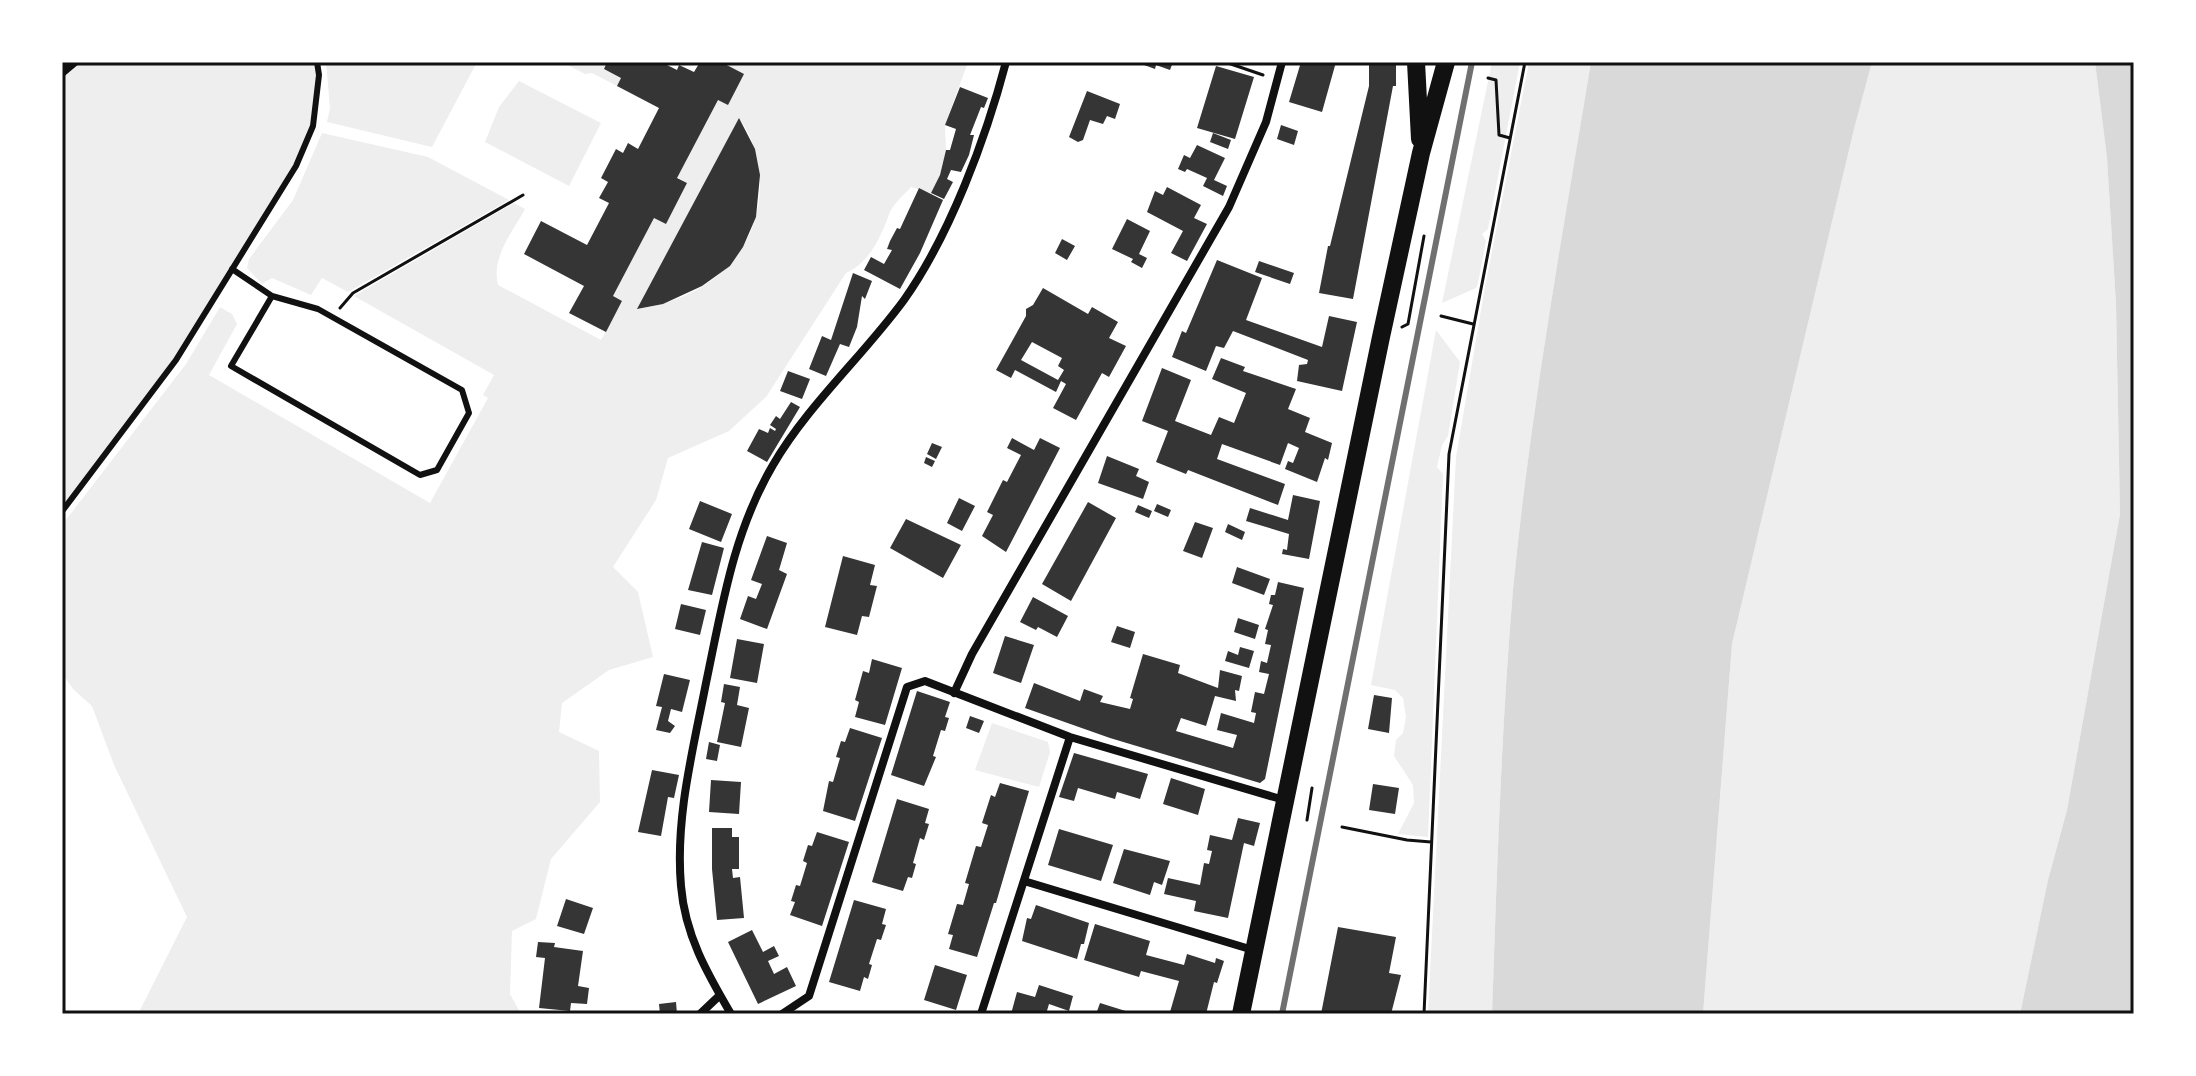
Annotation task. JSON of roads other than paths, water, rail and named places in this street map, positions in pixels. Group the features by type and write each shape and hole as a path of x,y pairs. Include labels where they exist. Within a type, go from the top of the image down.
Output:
{"main road":[{"path":"1416,62 1421,153"},
{"path":"1241,1014 1421,153 1446,62"}],"street":[{"path":"62,73 75,62"},
{"path":"731,1014 698,957 688,925 681,887 681,848 683,801 727,584 744,522 774,464 815,408 905,298 940,235 969,173 993,112 1006,62"},
{"path":"954,693 972,654 1229,207 1266,122 1282,62"},
{"path":"782,1014 809,996 907,687 925,681 1070,737 1284,800"},
{"path":"981,1014 1070,737"},
{"path":"1024,881 1254,951"},
{"path":"700,1014 720,995"}],"lane":[{"path":"63,510 176,360 296,166 313,126 319,75 317,62"},
{"path":"232,269 272,296 318,309 462,390 469,413 437,470 420,475 231,366 272,296"}],"railway":[{"path":"1282,1014 1472,62"}]}
